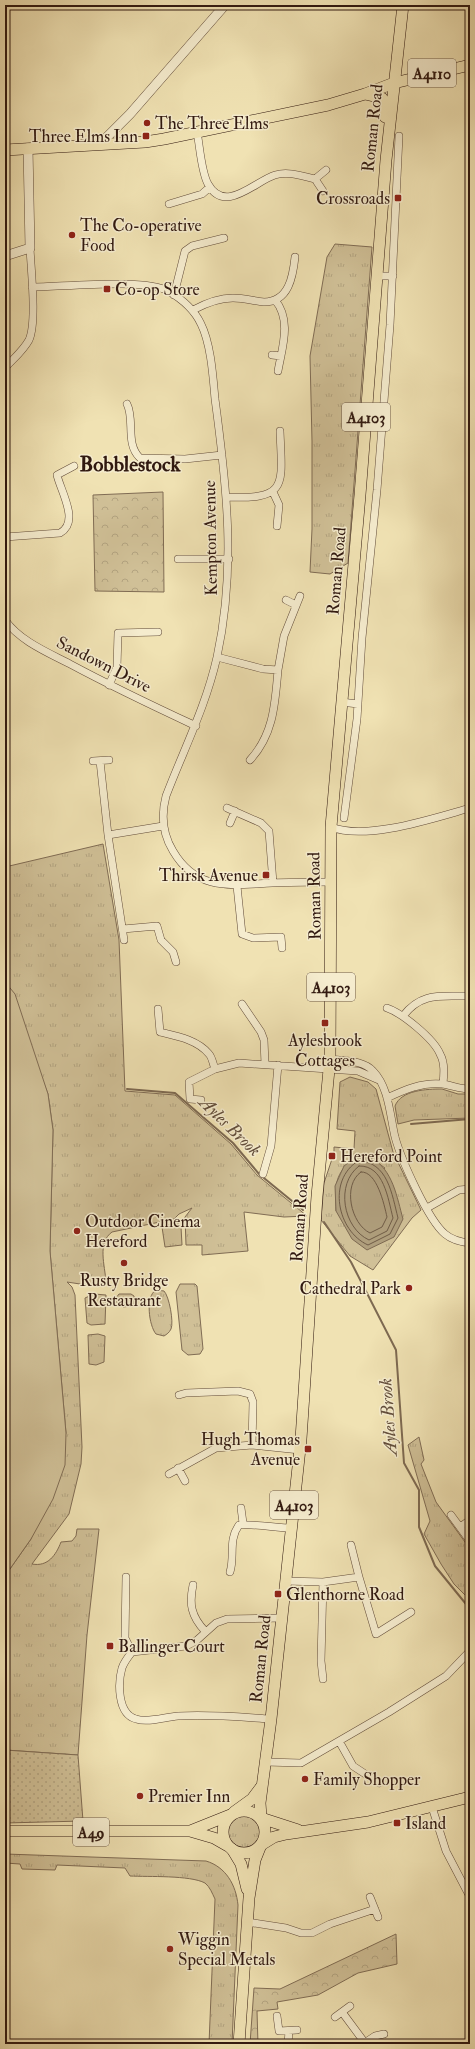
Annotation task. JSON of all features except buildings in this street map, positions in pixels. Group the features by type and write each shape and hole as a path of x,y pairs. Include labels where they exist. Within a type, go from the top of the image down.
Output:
{"main road":[{"name":"Roman Road","path":"261,1818 260,1806 262,1786 271,1719 300,1450 317,1196 330,1059 331,827 360,495 386,160 403,5"},
{"name":"A4110","path":"5,150 145,142 328,105 365,94 394,82 470,65"},
{"path":"365,94 382,98 386,106 382,152 386,160"},
{"path":"249,1898 243,1869 223,1838 222,1830 224,1824 234,1813 252,1799 262,1786"},
{"name":"A49","path":"5,1832 190,1831 214,1838 230,1848 246,1853 254,1851 274,1837 302,1831 368,1822 470,1797"},
{"name":"A49","path":"190,1831 234,1813 246,1810 253,1812 261,1818 302,1831"},
{"path":"239,2044 249,1898 254,1865 266,1832 261,1818"}],"street":[{"path":"99,145 135,109 225,5"},
{"path":"197,132 205,177 210,187 220,195 227,197 246,191 274,175 280,174 297,174 315,179 323,191"},
{"name":"Roman Road","path":"344,818 358,704 363,631 377,490 392,276 399,136"},
{"path":"5,368 24,348 29,338 32,324 28,148"},
{"path":"315,179 326,170"},
{"path":"169,204 202,194 210,187"},
{"path":"174,295 185,250 192,246 224,238"},
{"path":"5,256 30,248"},
{"path":"193,310 222,298 239,298 266,302 276,300 288,287 295,257"},
{"path":"377,276 392,276"},
{"name":"Kempton Avenue","path":"32,287 140,284 157,287 174,295 193,310 202,325 205,336 222,455 226,497 229,558 227,597 217,657 196,726 166,796 163,812 163,826 170,847 187,871 214,884 237,886 273,883 330,882"},
{"path":"276,300 282,310 284,321 278,371"},
{"path":"272,354 281,356"},
{"path":"127,404 131,412 132,444 135,453 140,458 185,459 222,455"},
{"path":"226,497 251,497 273,492 278,486 281,472 280,431"},
{"path":"5,537 60,534 66,530 69,525 67,503 62,493 57,475 74,466"},
{"path":"273,492 279,506 277,526"},
{"path":"178,559 229,558"},
{"path":"250,760 260,748 274,715 278,670 284,636 300,596"},
{"path":"286,600 296,605"},
{"name":"Sandown Drive","path":"5,620 10,627 22,637 109,685 196,726"},
{"path":"109,685 117,667 118,633 158,632"},
{"path":"217,657 263,669 278,670"},
{"path":"341,702 358,704"},
{"path":"109,760 96,761 124,940"},
{"path":"227,808 261,823 269,831 273,883"},
{"path":"331,827 345,832 392,827 470,808"},
{"path":"230,823 235,811"},
{"path":"108,835 163,826"},
{"path":"237,886 242,934 253,938 281,936 282,948"},
{"path":"123,929 157,926 161,940 173,952 176,962"},
{"path":"403,1016 413,1004 430,997 470,996"},
{"path":"242,1004 261,1032 264,1040 265,1064"},
{"path":"387,1008 403,1016 440,1052 443,1061 443,1084"},
{"path":"158,1009 160,1032 182,1037 199,1045 210,1055 215,1069"},
{"path":"330,1059 365,1065 373,1071 387,1098 400,1151 427,1208 444,1234 455,1240 470,1243"},
{"path":"200,1100 190,1099 189,1082 215,1069 239,1063 358,1071 379,1080"},
{"path":"263,1174 271,1146 278,1065"},
{"path":"387,1098 422,1085 443,1084 470,1089"},
{"path":"427,1208 459,1190 470,1189"},
{"path":"179,1395 186,1393 238,1390 250,1394 253,1402 252,1445"},
{"path":"169,1474 216,1448 252,1445 300,1450"},
{"path":"178,1468 185,1481"},
{"path":"241,1508 243,1523"},
{"path":"451,1515 470,1541"},
{"path":"460,1527 470,1520"},
{"path":"230,1572 233,1564 233,1534 239,1525 243,1523 265,1527 291,1528"},
{"path":"351,1546 376,1634 411,1612"},
{"path":"126,1577 124,1638 132,1652"},
{"path":"285,1581 323,1582 359,1578"},
{"path":"323,1582 321,1661 323,1679"},
{"path":"192,1585 190,1601 192,1612 197,1622 205,1631"},
{"path":"132,1652 186,1646 196,1640 216,1623 227,1619 281,1618"},
{"path":"266,1762 301,1763 389,1712 446,1676 468,1651"},
{"path":"132,1652 122,1668 120,1698 124,1711 134,1719 140,1720 179,1716 222,1715 271,1719"},
{"path":"339,1741 354,1766 379,1783"},
{"path":"432,1807 446,1851 470,1897"},
{"path":"370,1897 378,1917"},
{"path":"248,1922 286,1928 301,1933 312,1933 330,1924 375,1909"},
{"path":"335,2017 350,2006"},
{"path":"342,2012 364,2043 375,2036 384,2034"},
{"path":"277,2016 279,2032 297,2030"},
{"path":"288,2044 289,2031"}],"green space":[{"path":"335,244 372,247 348,563 330,574 310,572 312,529 312,441 310,356 327,257"},
{"path":"163,492 164,592 95,591 93,495"},
{"path":"103,844 119,940 125,1091 175,1095 231,1144 257,1175 307,1216 284,1217 244,1212 248,1251 202,1255 202,1245 186,1245 185,1217 192,1208 179,1214 174,1219 112,1232 107,1237 103,1248 106,1282 93,1286 67,1282 72,1287 75,1295 82,1447 81,1464 69,1514 32,1564 43,1564 51,1559 61,1542 72,1541 76,1536 77,1529 99,1529 87,1635 78,1755 5,1750 5,1576 31,1539 66,1433 50,1251 53,1130 48,1094 5,982 5,867"},
{"path":"5,982 15,994 48,1094 53,1130 50,1251 66,1433 65,1465 53,1499 31,1539 5,1576"},
{"path":"350,1077 368,1082 376,1089 393,1152 421,1210 412,1218 373,1270 350,1256 321,1220 324,1183 332,1159 334,1159 334,1147 354,1149 355,1131 337,1129 340,1082","holes":["356,1157 370,1157 385,1168 336,1211 337,1180 343,1169"]},
{"path":"429,1089 442,1089 458,1094 470,1094 470,1118 414,1120 398,1124 395,1106 403,1097 415,1092"},
{"path":"177,1222 181,1227 182,1245 165,1247 162,1227"},
{"path":"180,1284 195,1284 197,1286 203,1349 200,1354 188,1355 182,1350 176,1292"},
{"path":"156,1290 164,1291 168,1298 170,1309 172,1326 169,1332 164,1336 156,1334 150,1318 150,1298"},
{"path":"94,1294 106,1295 105,1324 91,1325 87,1323 85,1298"},
{"path":"119,1294 131,1294 134,1296 134,1304 123,1307 123,1302 113,1302"},
{"path":"98,1334 105,1336 104,1362 96,1365 89,1364 88,1335"},
{"path":"419,1437 424,1460 421,1464 436,1502 470,1549 470,1600 454,1584 424,1534 430,1521 408,1445"},
{"path":"5,1750 78,1755 83,1821 5,1823"},
{"path":"241,1816 247,1816 257,1823 260,1832 259,1838 253,1845 247,1848 241,1848 231,1841 228,1835 228,1829 235,1819"},
{"path":"5,1854 206,1861 224,1872 229,1878 235,1891 238,1905 232,2044 209,2044 215,1899 210,1888 205,1883 198,1880 169,1877 130,1876 125,1868 57,1865 55,1870 22,1869 20,1864 5,1863"},
{"path":"396,1934 397,1964 358,1973 318,1995 277,2002 278,2009 257,2011 258,2044 250,2044 254,1988 280,1989"}],"water":[{"path":"356,1157 370,1157 384,1169 393,1185 403,1219 394,1237 367,1250 352,1239 336,1211 335,1186 344,1166"}],"waterway":[{"name":"Ayles Brook","path":"127,1089 175,1093 233,1143 259,1174 303,1210"},
{"path":"411,1124 470,1119"},
{"path":"376,1161 385,1156 396,1157"},
{"name":"Ayles Brook","path":"324,1222 351,1262 396,1350 404,1463 419,1490 419,1527 435,1566 470,1609"}],"place":[{"name":"The Three Elms","path":"147,123"},
{"name":"Three Elms Inn","path":"146,136"},
{"name":"Crossroads","path":"398,198"},
{"name":"The Co-operative Food","path":"72,235"},
{"name":"Co-op Store","path":"107,289"},
{"name":"Thirsk Avenue","path":"266,875"},
{"name":"Aylesbrook Cottages","path":"325,1023"},
{"name":"Hereford Point","path":"332,1156"},
{"name":"Outdoor Cinema Hereford","path":"77,1231"},
{"name":"Rusty Bridge Restaurant","path":"124,1263"},
{"name":"Cathedral Park","path":"409,1288"},
{"name":"Hugh Thomas Avenue","path":"308,1449"},
{"name":"Glenthorne Road","path":"278,1594"},
{"name":"Ballinger Court","path":"110,1646"},
{"name":"Family Shopper","path":"305,1779"},
{"name":"Premier Inn","path":"140,1796"},
{"name":"Island","path":"397,1823"},
{"name":"Wiggin Special Metals","path":"170,1949"}],"district":[{"name":"Bobblestock","path":"130,464"}]}
